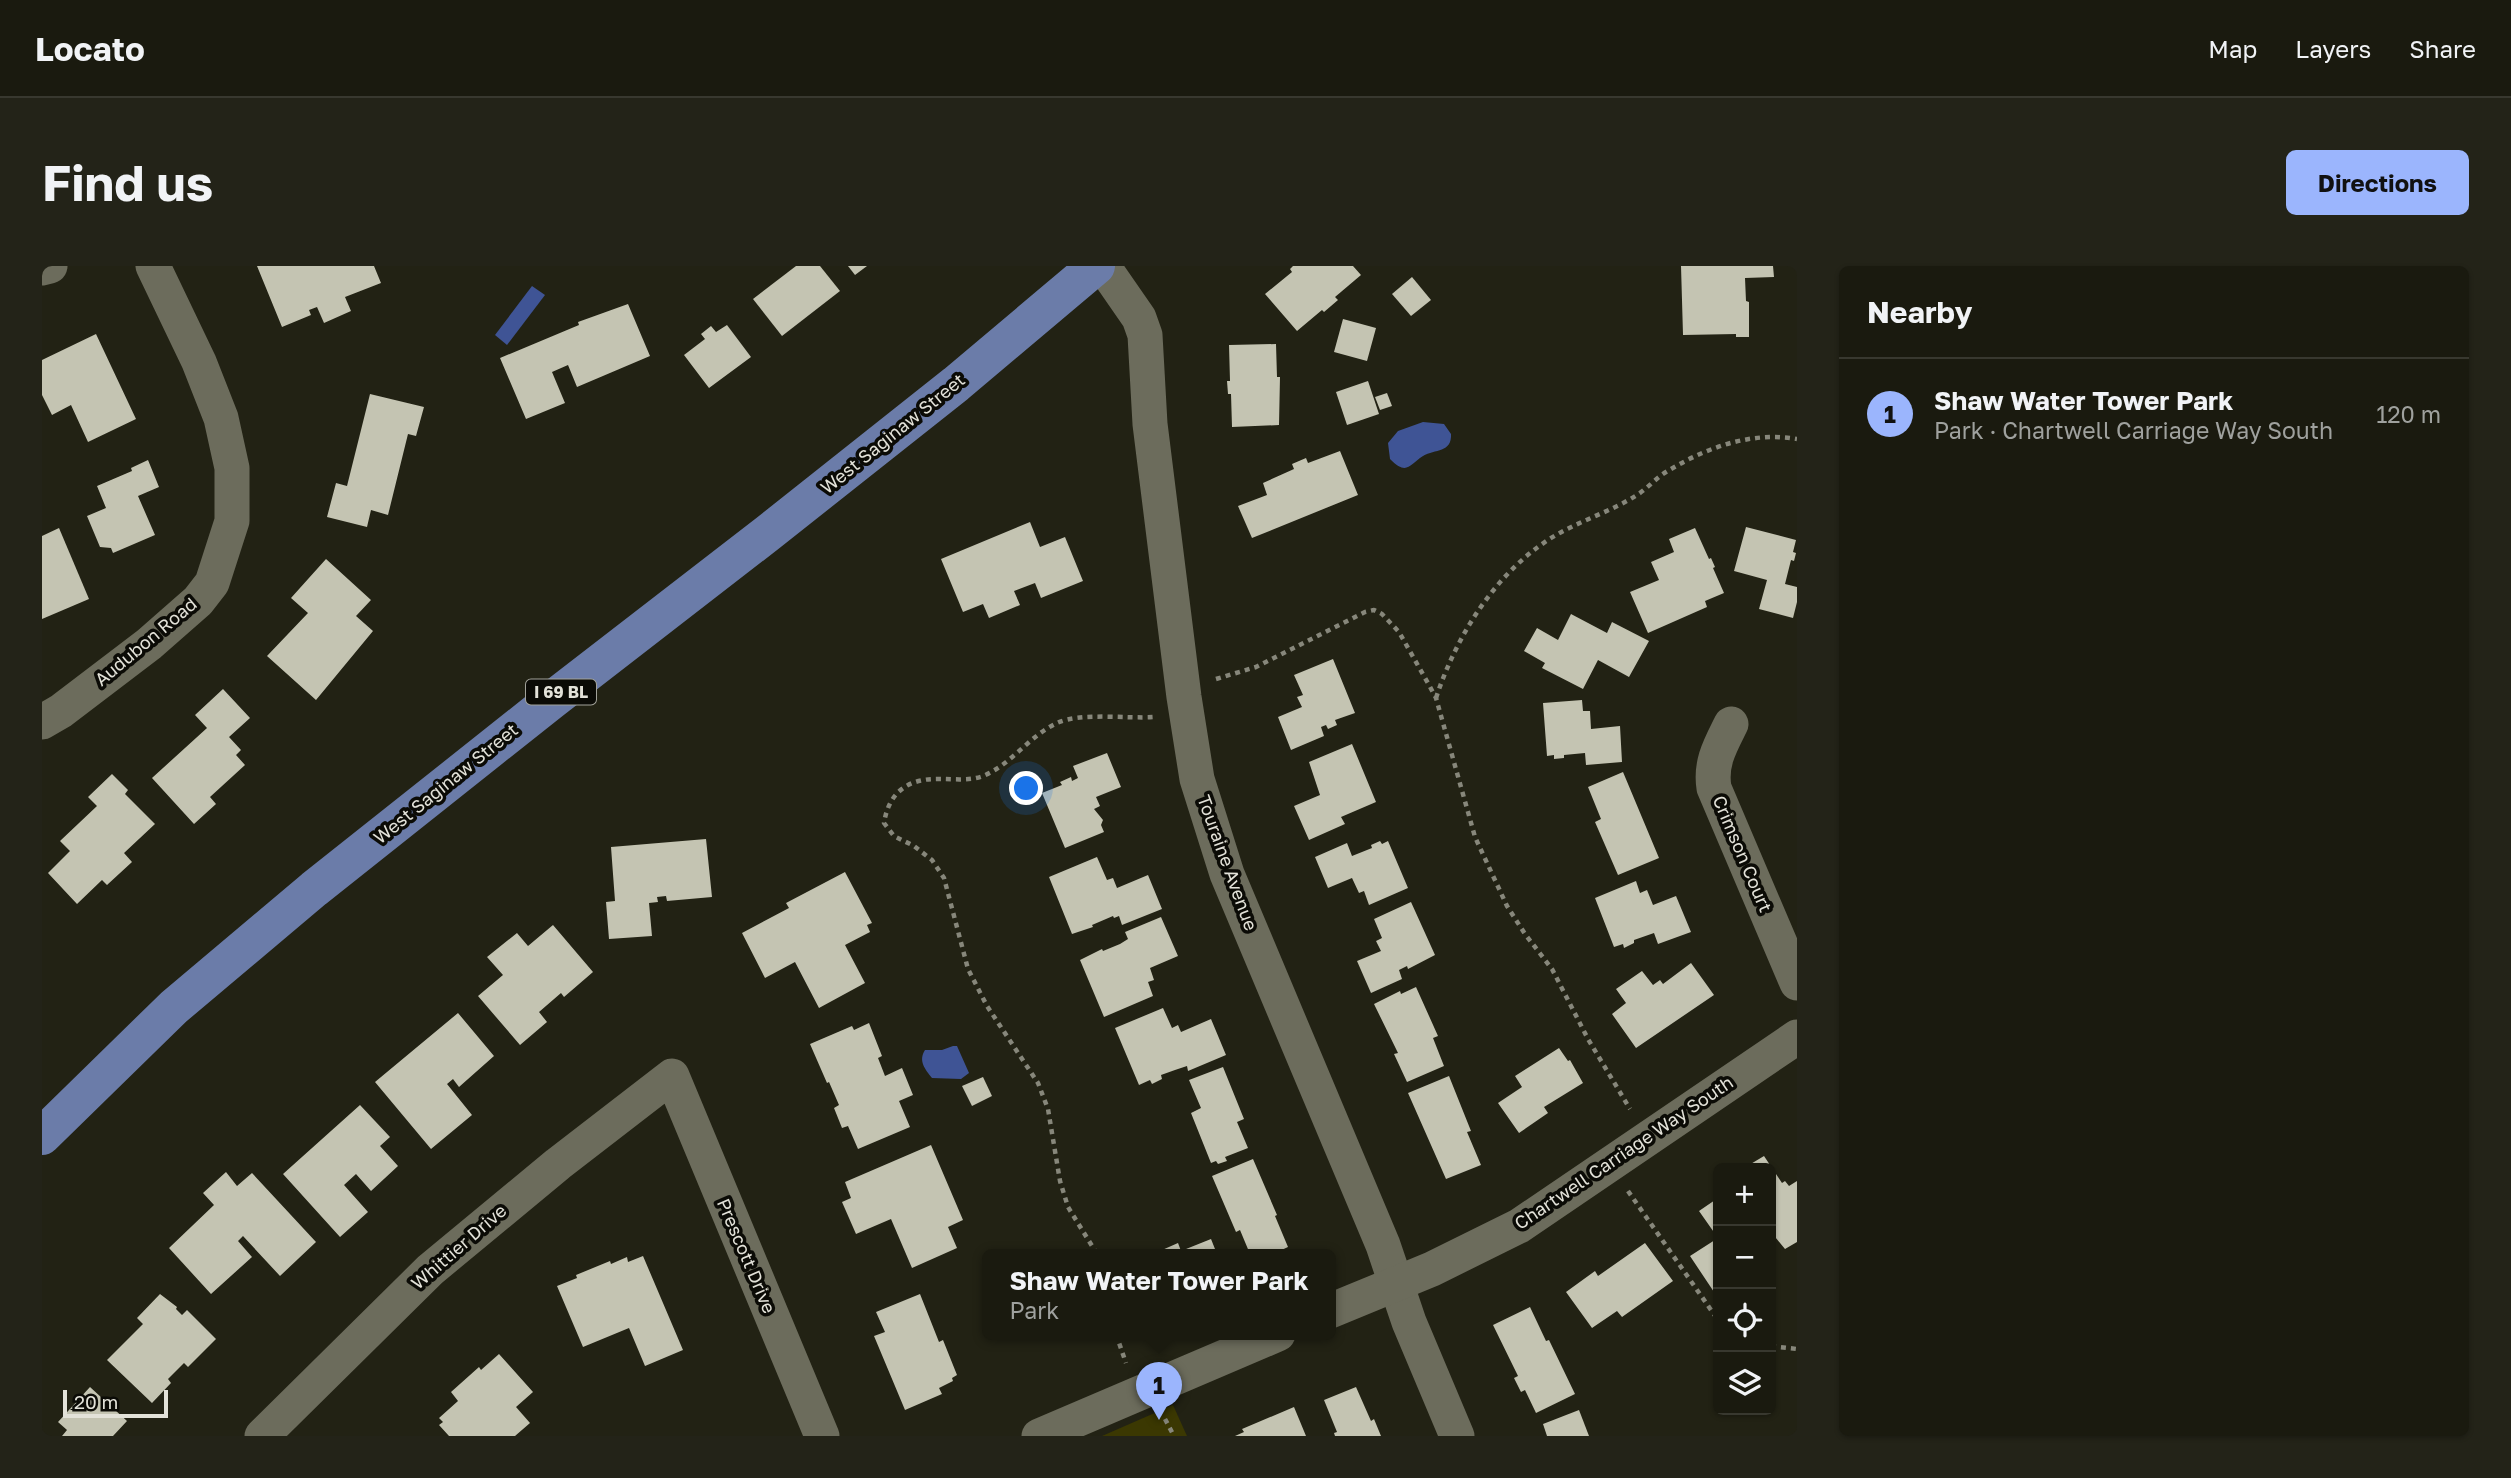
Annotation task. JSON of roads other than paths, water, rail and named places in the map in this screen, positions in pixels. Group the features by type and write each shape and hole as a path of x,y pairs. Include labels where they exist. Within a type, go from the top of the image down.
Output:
{"main road":[{"name":"West Saginaw Street","path":"42,1136 174,1007 314,889 562,691 768,534 945,393 1096,266"}],"street":[{"path":"42,268 50,266"},
{"name":"Audubon Road","path":"42,722 61,711 149,644 198,601 212,583 232,521 232,468 221,418 199,362 153,266"},
{"name":"Touraine Avenue","path":"1103,266 1139,318 1145,335 1150,424 1197,779 1227,874 1383,1245 1395,1283 1457,1436"},
{"name":"Crimson Court","path":"1731,724 1714,760 1711,774 1714,788 1797,983"},
{"name":"Chartwell Carriage Way South","path":"1336,1309 1432,1269 1519,1226 1797,1037"},
{"name":"Whittier Drive","path":"262,1436 430,1270 558,1164 672,1076"},
{"name":"Prescott Drive","path":"672,1076 822,1436"},
{"path":"1039,1436 1264,1340"}],"water":[{"path":"532,286 545,295 507,345 495,335"},
{"path":"1423,422 1444,424 1451,434 1449,444 1423,456 1408,467 1400,467 1390,459 1388,443 1398,431"},
{"path":"957,1046 969,1073 961,1079 932,1078 922,1061 925,1050 942,1050"}],"place":[{"name":"Shaw Water Tower Park","path":"1159,1420"}]}
